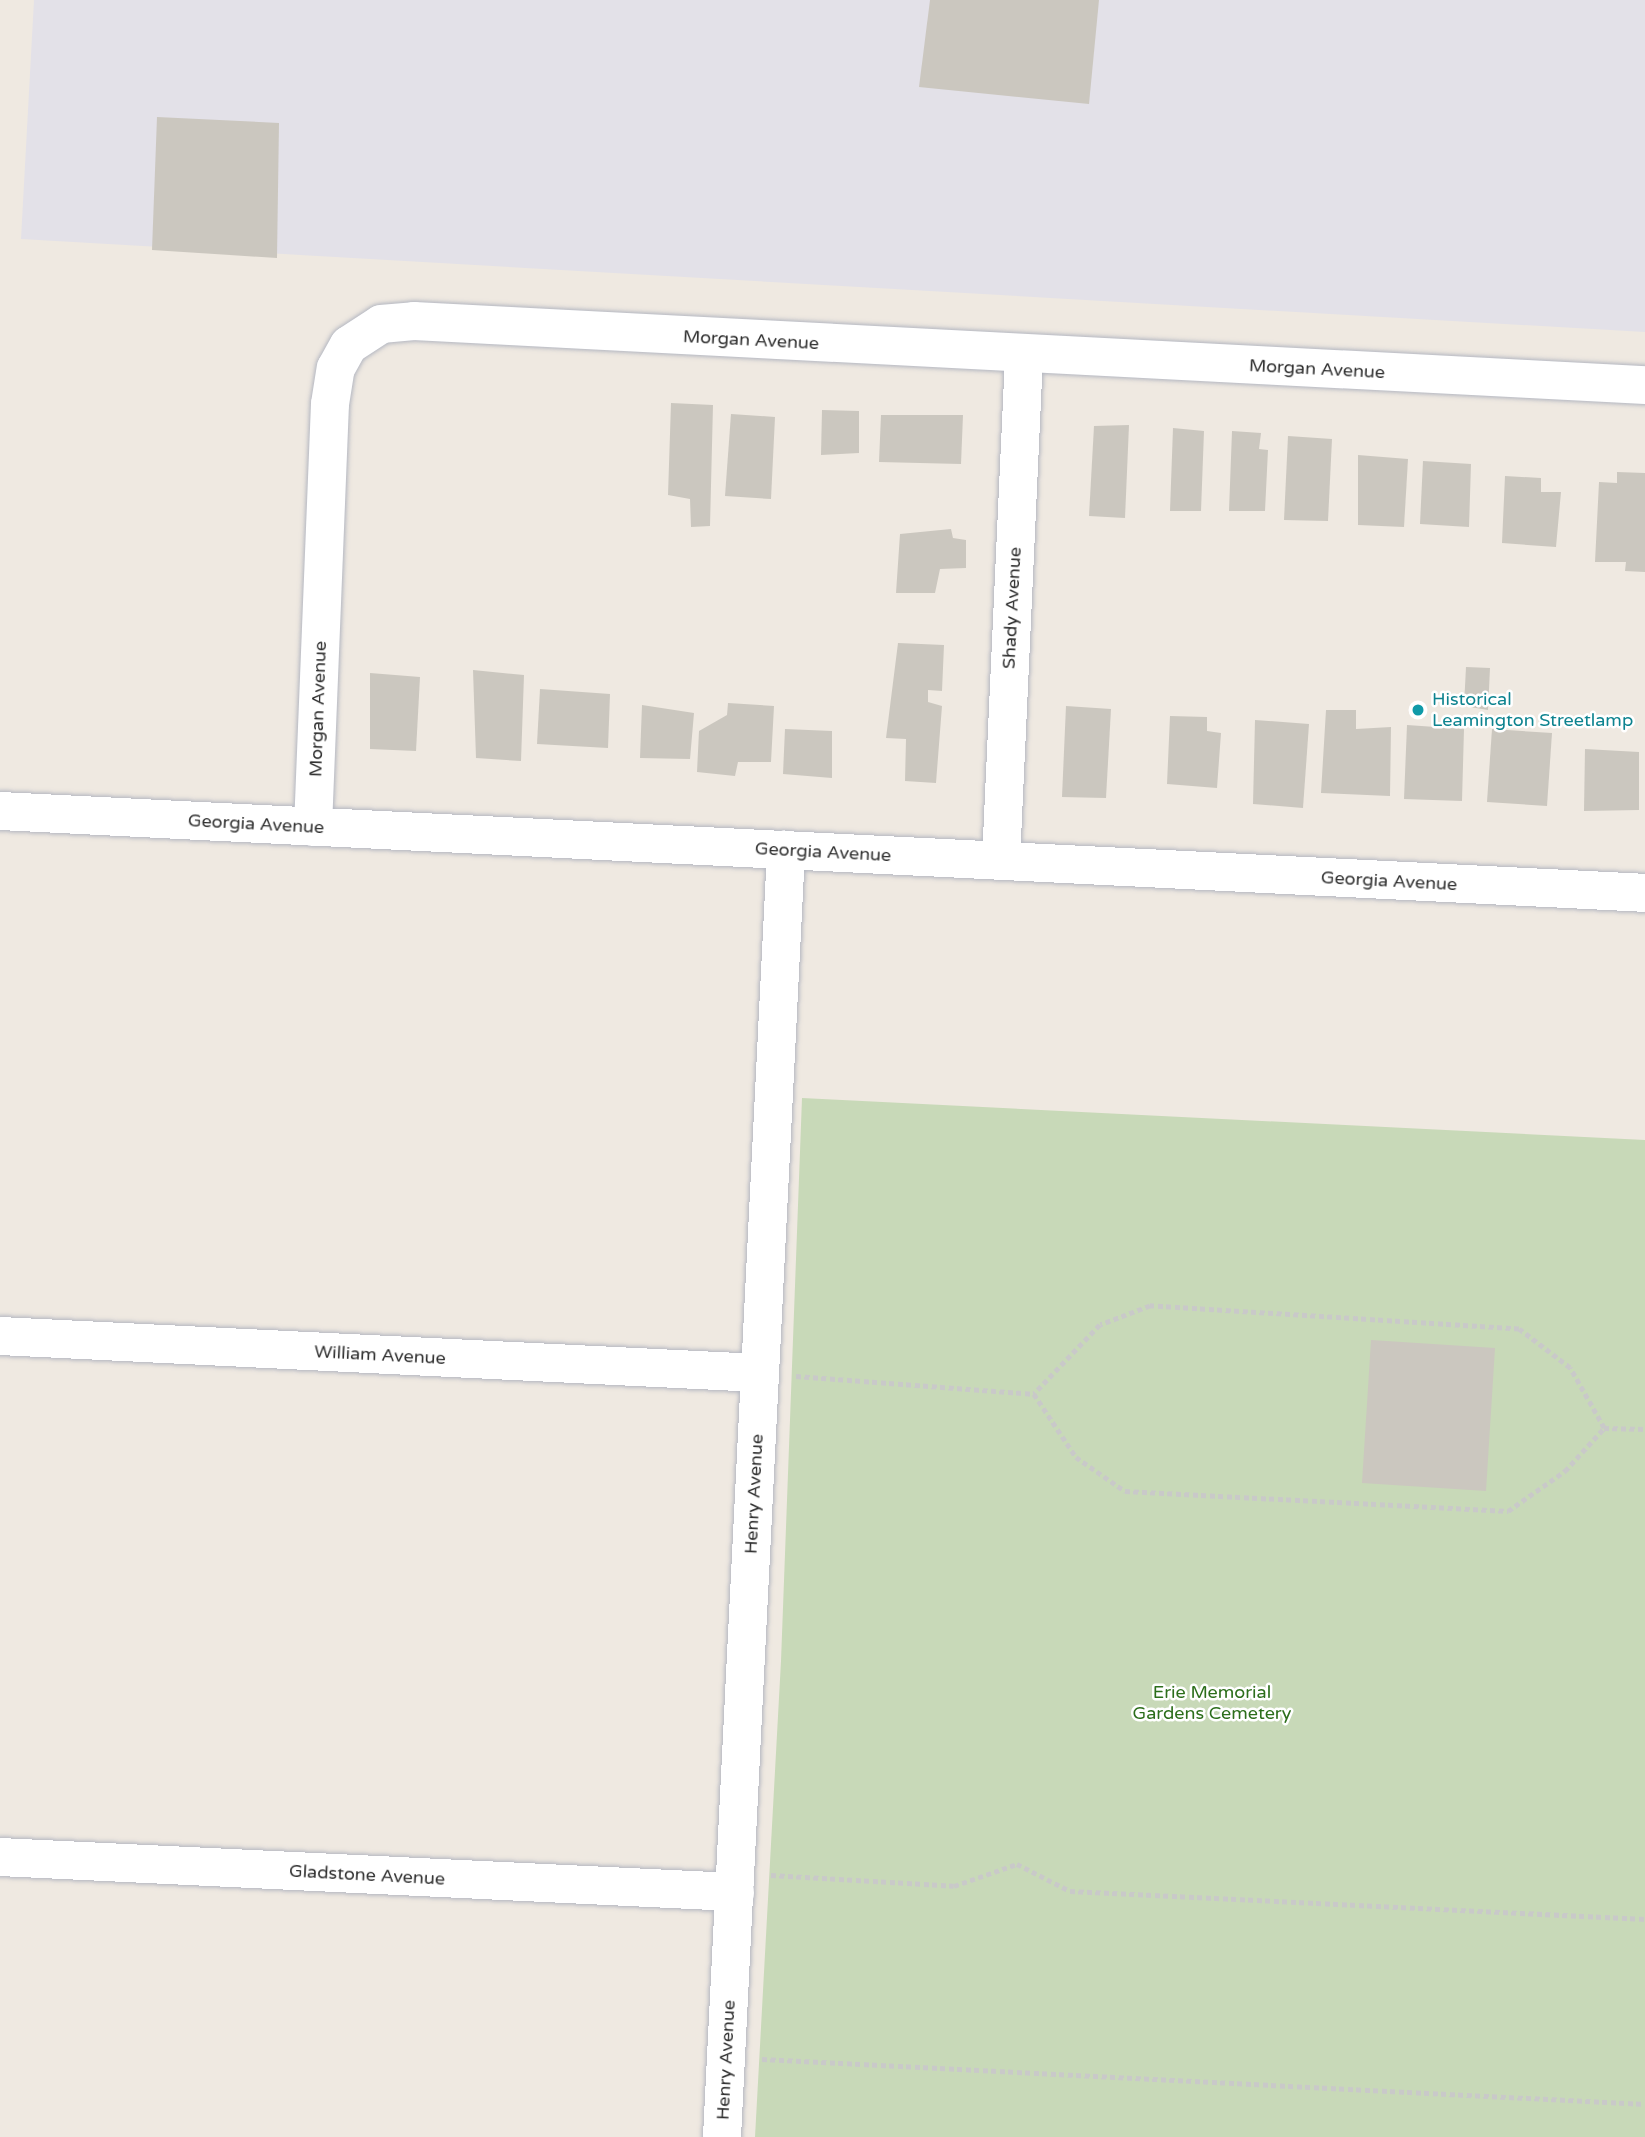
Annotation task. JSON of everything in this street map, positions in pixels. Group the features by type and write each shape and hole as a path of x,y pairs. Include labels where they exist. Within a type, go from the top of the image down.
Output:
{"street":[{"name":"Morgan Avenue","path":"313,827 330,404 336,368 349,345 381,324 414,321 1024,356 1645,385"},
{"name":"Shady Avenue","path":"1001,861 1024,356"},
{"name":"Georgia Avenue","path":"0,811 1645,894"},
{"name":"Henry Avenue","path":"722,2137 786,850"},
{"name":"William Avenue","path":"0,1336 760,1373"},
{"name":"Gladstone Avenue","path":"0,1857 735,1882"}],"path":[{"path":"1034,1394 1100,1325 1150,1306 1519,1329 1570,1368 1604,1428"},
{"path":"760,1373 1034,1394"},
{"path":"1034,1394 1076,1457 1125,1491 1508,1511 1565,1471 1604,1428 1645,1429"},
{"path":"735,1882 954,1886 1017,1864 1070,1891 1645,1919"},
{"path":"726,2057 1645,2104"}],"shaded area":[{"path":"34,0 1645,0 1645,332 21,239"}],"green space":[{"name":"Erie Memorial Gardens Cemetery","path":"802,1098 1645,1140 1645,2137 755,2137 781,1661"}],"building":[{"path":"930,0 1099,0 1089,104 919,87"},
{"path":"157,117 279,123 277,258 152,250"},
{"path":"671,403 713,405 710,526 691,527 690,499 668,495"},
{"path":"822,410 859,411 859,453 821,455"},
{"path":"731,414 775,417 771,499 725,496"},
{"path":"881,415 963,415 961,464 879,462"},
{"path":"1129,425 1125,518 1089,516 1094,426"},
{"path":"1173,428 1204,431 1201,511 1170,511"},
{"path":"1232,431 1261,433 1259,449 1268,450 1265,511 1229,511"},
{"path":"1288,436 1332,439 1328,521 1284,520"},
{"path":"1358,455 1408,459 1404,527 1358,525"},
{"path":"1423,461 1471,464 1469,527 1420,524"},
{"path":"1617,472 1645,473 1645,572 1625,571 1626,562 1595,562 1599,482 1617,483"},
{"path":"1505,476 1541,478 1541,492 1561,492 1556,547 1502,543"},
{"path":"951,529 953,538 966,540 966,568 940,569 935,593 896,593 900,534"},
{"path":"898,643 944,645 942,691 928,690 928,702 942,706 936,783 905,781 906,739 886,738"},
{"path":"1466,667 1490,668 1488,710 1464,706"},
{"path":"473,670 524,675 521,761 476,758"},
{"path":"370,673 420,677 416,751 370,749"},
{"path":"540,689 610,694 608,748 537,744"},
{"path":"728,703 774,706 771,762 738,762 735,776 697,772 699,731 727,715"},
{"path":"642,705 694,713 690,759 640,758"},
{"path":"1066,706 1111,709 1106,798 1062,797"},
{"path":"1326,710 1356,710 1356,729 1391,727 1390,796 1321,793"},
{"path":"1170,716 1207,717 1207,731 1221,733 1217,788 1167,784"},
{"path":"1255,720 1309,724 1303,808 1253,804"},
{"path":"1407,725 1464,729 1462,801 1404,799"},
{"path":"785,729 832,731 832,778 783,774"},
{"path":"1492,729 1552,733 1547,806 1487,802"},
{"path":"1585,749 1639,752 1639,810 1584,811"},
{"path":"1371,1340 1495,1348 1486,1491 1362,1483"}],"place":[{"name":"Historical Leamington Streetlamp","path":"1418,710"}]}
